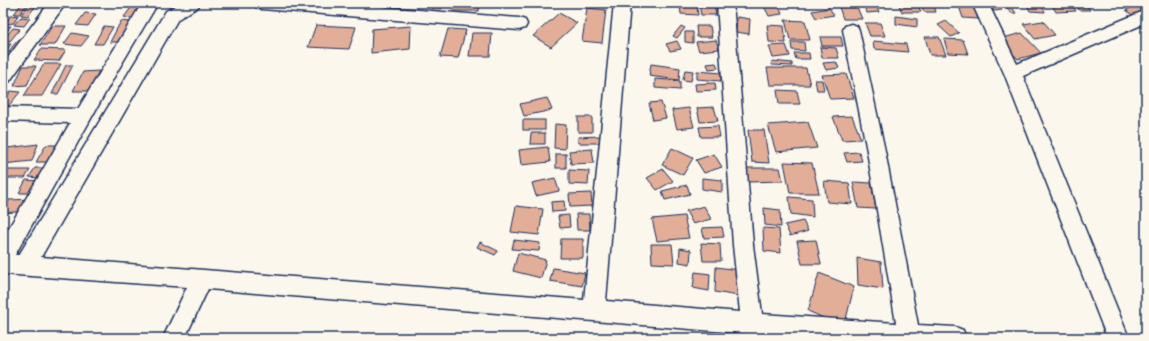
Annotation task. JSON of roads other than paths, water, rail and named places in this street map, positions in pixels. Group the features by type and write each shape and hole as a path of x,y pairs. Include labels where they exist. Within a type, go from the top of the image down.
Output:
{"street":[{"path":"3,77 58,3"},
{"path":"3,257 117,57 150,3"},
{"path":"26,265 172,15 192,3"},
{"path":"262,3 520,24"},
{"path":"594,311 622,3"},
{"path":"724,3 743,246 752,324"},
{"path":"980,3 1013,73 1118,338"},
{"path":"1013,73 1146,16"},
{"path":"851,30 876,151 909,335"},
{"path":"3,114 84,116"},
{"path":"3,264 202,278 752,324 956,338"},
{"path":"174,338 202,278"}]}
